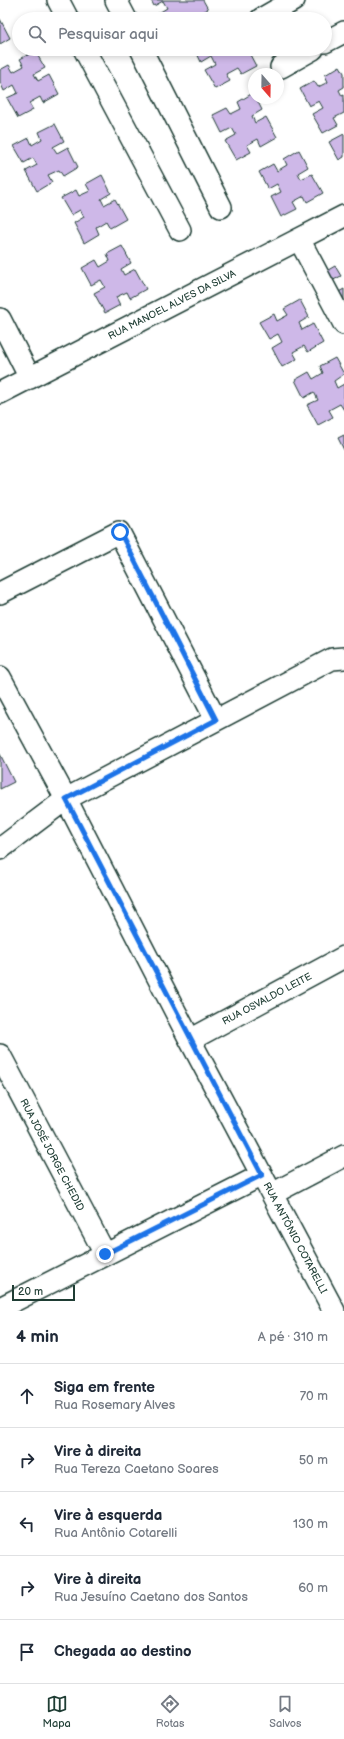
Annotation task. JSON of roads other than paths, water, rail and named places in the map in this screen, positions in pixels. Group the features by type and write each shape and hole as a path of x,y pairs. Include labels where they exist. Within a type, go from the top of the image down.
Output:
{"street":[{"path":"58,0 64,12"},
{"path":"116,0 122,12"},
{"path":"273,12 294,0"},
{"path":"332,38 344,32"},
{"path":"88,56 180,230"},
{"path":"145,56 221,207"},
{"path":"281,67 301,56"},
{"name":"RUA MANOEL ALVES DA SILVA","path":"0,393 344,216"},
{"path":"299,239 344,324"},
{"path":"0,319 30,378"},
{"path":"0,593 120,532 216,720"},
{"path":"0,849 66,799 332,660 344,658"},
{"name":"RUA ANTÔNIO COTARELLI","path":"0,678 66,799 190,1040 334,1311"},
{"name":"RUA OSVALDO LEITE","path":"190,1040 344,957"},
{"name":"RUA JOSÉ JORGE CHEDID","path":"0,1055 105,1254"},
{"path":"272,1194 344,1156"},
{"path":"0,1308 262,1175"}]}
